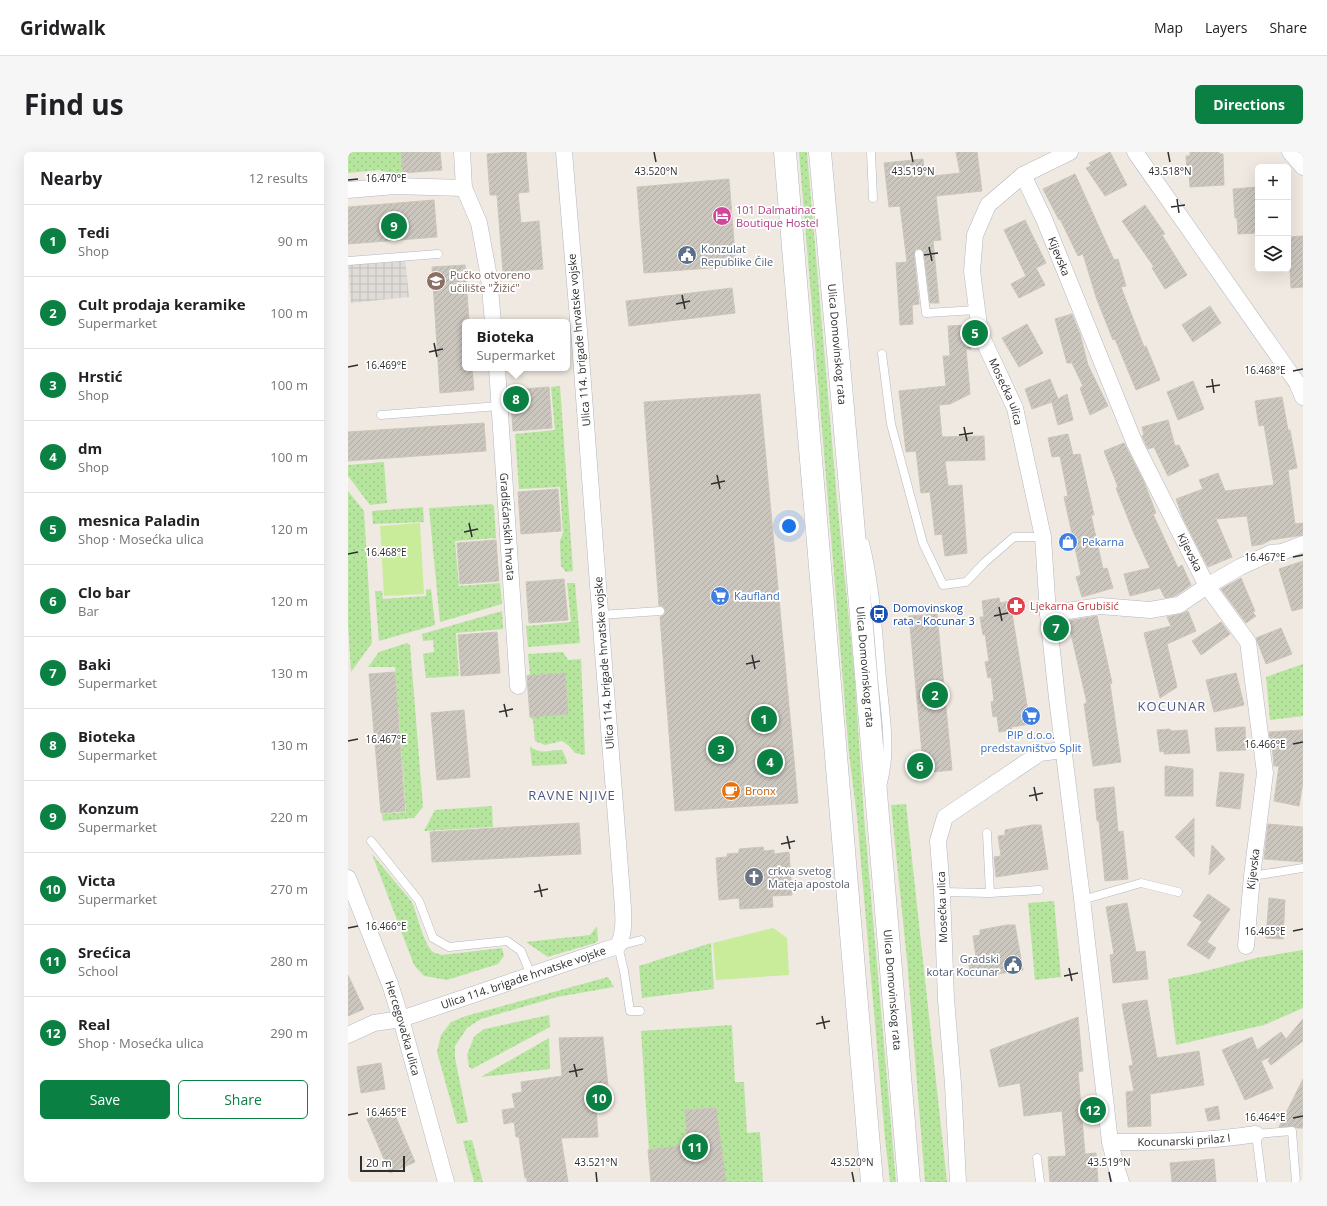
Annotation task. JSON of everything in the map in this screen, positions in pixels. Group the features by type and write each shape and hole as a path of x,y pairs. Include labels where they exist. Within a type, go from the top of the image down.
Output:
{"main road":[{"path":"785,152 872,1182"},
{"name":"Ulica Domovinskog rata","path":"820,152 851,498 908,1182"}],"street":[{"path":"462,152 464,188 478,223 489,277 493,319"},
{"name":"Ulica 114. brigade hrvatske vojske","path":"348,1035 374,1023 401,1019 618,946 622,938 622,894 600,616 573,330 564,152"},
{"name":"Mosećka ulica","path":"1070,152 1023,175 988,205 975,234 972,271 980,332 1015,408 1043,537 1048,614 1063,750 1110,1142 1121,1182"},
{"path":"1135,152 1301,387"},
{"path":"1290,152 1303,167"},
{"name":"Kijevska","path":"1023,175 1044,219 1135,444 1207,586 1248,642 1265,773 1252,876 1246,946"},
{"path":"348,190 395,186 464,188"},
{"name":"Gradišćanskih hrvata","path":"497,371 518,686"},
{"path":"1048,614 1100,606 1150,610 1179,605 1207,586 1246,564 1303,544"},
{"name":"Mosećka ulica","path":"958,1182 945,985 942,892 938,841 945,818 1040,753 1063,750"},
{"name":"Hercegovačka ulica","path":"348,878 390,984 446,1182"},
{"name":"Kocunarski prilaz I","path":"1110,1142 1189,1142 1226,1139 1256,1134"}],"lane":[{"path":"871,152 873,198"},
{"path":"348,262 438,254"},
{"path":"919,254 926,313 977,310"},
{"path":"882,354 891,424 923,543 943,585 966,582 985,562 1014,537 1043,537"},
{"path":"381,415 499,406"},
{"path":"600,616 660,611"},
{"path":"987,833 990,893"},
{"path":"372,841 419,901 433,938 449,947 508,941 521,951 531,976"},
{"path":"1252,876 1303,868"},
{"path":"1082,900 1141,883 1178,892"},
{"path":"942,892 990,893 1039,890"},
{"path":"640,1011 630,1011 618,946 641,940"},
{"path":"1262,1182 1256,1134 1292,1131 1296,1182"},
{"path":"1037,1158 1040,1182"}],"green space":[{"path":"348,152 401,152 404,177 379,170 348,173"},
{"path":"799,152 807,152 838,511 854,669 864,816 896,1182 890,1182 885,1138 857,817 849,754"},
{"path":"560,386 573,571 566,572 561,566 560,541 563,533 560,487 519,489 515,434 555,430 551,387"},
{"path":"384,462 387,503 370,505 348,476 348,465"},
{"path":"348,491 364,511 372,643 351,672 348,624"},
{"path":"492,504 494,507 496,538 455,541 459,586 500,583 502,604 440,622 429,508"},
{"path":"423,507 424,522 373,524 372,511"},
{"path":"420,523 424,594 384,596 380,526"},
{"path":"567,583 575,583 580,643 528,647 526,626 571,622"},
{"path":"431,589 435,625 379,641 375,591 382,591 383,599 426,596 426,590"},
{"path":"502,611 503,629 456,633 459,676 426,678 423,654 434,652 433,640 423,641 422,634"},
{"path":"407,643 410,645 423,807 414,818 383,821 382,814 406,812 395,667 368,667 379,652"},
{"path":"563,652 568,660 581,659 585,755 575,753 562,741 545,745 535,741 533,720 530,717 568,714 565,673 526,676 530,674 528,654"},
{"path":"1303,664 1303,716 1270,720 1266,677"},
{"path":"530,746 538,751 562,750 567,764 532,766"},
{"path":"906,804 947,1182 925,1182 907,960 891,805"},
{"path":"492,806 493,827 424,831 435,810"},
{"path":"372,854 412,902 424,936 433,952 442,955 502,948 504,956 498,964 447,980 424,976 414,965"},
{"path":"1054,901 1061,977 1035,980 1028,903"},
{"path":"597,926 598,941 595,943 548,957 526,942 590,935"},
{"path":"773,928 787,938 789,975 716,980 713,943"},
{"path":"711,943 714,989 642,998 639,966"},
{"path":"1303,950 1303,1008 1264,1025 1176,1045 1168,979 1256,958"},
{"path":"608,977 614,987 557,997 481,1019 467,1028 455,1046 455,1058 468,1122 457,1124 437,1052 441,1035 451,1022 466,1016"},
{"path":"549,1015 550,1027 472,1069 469,1067 467,1055 474,1037 484,1029"},
{"path":"732,1025 735,1082 744,1082 747,1133 760,1132 763,1182 651,1182 641,1031"},
{"path":"549,1038 550,1069 481,1077"},
{"path":"472,1140 483,1182 474,1182 463,1141"}],"shaded area":[{"path":"405,257 409,297 351,303 348,262"}],"building":[{"path":"401,152 440,152 442,170 403,173"},
{"path":"526,152 529,192 518,193 521,223 539,221 543,269 503,272 497,195 490,195 487,154"},
{"path":"956,152 977,152 982,191 936,196 941,240 933,241 939,303 930,303 924,253 921,249 916,249 914,255 919,304 912,305 913,324 900,325 896,263 907,262 900,206 889,207 884,163 923,159 925,177 960,173"},
{"path":"1110,152 1127,185 1105,196 1086,168 1091,166 1089,163"},
{"path":"1190,152 1219,152 1219,154 1223,154 1224,185 1190,187 1186,156 1190,156"},
{"path":"1075,174 1114,260 1118,259 1126,286 1121,287 1144,347 1146,346 1160,380 1136,390 1115,339 1113,340 1096,297 1083,254 1078,256 1043,189"},
{"path":"729,179 736,266 644,273 637,187"},
{"path":"1255,187 1255,233 1238,234 1237,218 1235,218 1233,189"},
{"path":"434,200 437,237 348,244 348,207"},
{"path":"1145,205 1165,234 1162,235 1187,275 1165,289 1152,268 1154,267 1122,221"},
{"path":"1025,220 1046,263 1036,268 1045,285 1019,298 1011,284 1026,276 1004,230"},
{"path":"1303,236 1303,287 1291,288 1291,237"},
{"path":"465,265 469,319 462,319 462,371 472,371 474,390 440,393 432,267"},
{"path":"732,288 735,313 629,326 626,301"},
{"path":"1210,306 1221,323 1193,342 1182,325"},
{"path":"1072,314 1080,334 1088,365 1108,406 1090,415 1080,388 1083,386 1072,363 1067,363 1055,319"},
{"path":"1027,324 1043,353 1019,367 1002,338"},
{"path":"969,325 971,349 966,349 970,394 950,404 939,405 942,437 984,436 985,460 945,461 948,486 962,485 967,553 945,556 942,534 935,535 930,492 921,493 916,451 906,452 899,391 946,386 943,356 950,356 948,326"},
{"path":"1050,379 1058,399 1067,394 1073,420 1058,425 1052,402 1032,409 1025,389"},
{"path":"1193,381 1204,409 1178,420 1167,392"},
{"path":"549,387 552,428 513,431 510,390"},
{"path":"760,394 798,803 675,811 660,617 665,614 665,610 663,606 659,606 644,402"},
{"path":"1282,397 1297,468 1288,470 1295,524 1303,523 1303,535 1270,540 1263,544 1252,546 1247,516 1216,519 1232,557 1208,567 1183,518 1176,499 1203,489 1199,480 1218,473 1225,491 1274,485 1264,425 1259,426 1255,401"},
{"path":"1168,420 1175,446 1179,445 1189,466 1168,476 1154,447 1148,449 1142,436 1144,435 1142,427"},
{"path":"484,423 486,451 348,461 348,432"},
{"path":"1068,434 1073,455 1080,454 1094,515 1091,515 1103,569 1107,568 1113,588 1082,597 1076,577 1081,575 1064,497 1068,496 1060,456 1052,457 1048,438"},
{"path":"1124,443 1144,482 1156,513 1153,514 1178,568 1182,565 1191,585 1175,596 1165,598 1160,588 1130,596 1124,574 1150,568 1116,488 1118,487 1104,451"},
{"path":"558,489 561,531 521,534 518,492"},
{"path":"496,540 499,581 460,584 457,543"},
{"path":"1303,561 1303,608 1292,611 1279,569"},
{"path":"1241,578 1255,611 1253,613 1256,616 1246,623 1221,589"},
{"path":"564,579 568,620 529,623 526,582"},
{"path":"999,598 1000,603 1010,601 1030,724 1011,727 1012,730 999,732 997,716 993,717 991,702 994,701 991,677 988,678 985,662 989,661 985,634 983,635 980,617 984,617 982,601"},
{"path":"1188,611 1196,631 1167,644 1177,687 1160,698 1144,633 1171,626 1167,617"},
{"path":"937,614 952,770 924,773 909,616"},
{"path":"1097,616 1112,683 1110,684 1121,762 1093,766 1084,704 1087,703 1068,621"},
{"path":"1221,622 1230,634 1201,655 1192,641"},
{"path":"1281,628 1292,654 1266,664 1256,638"},
{"path":"497,632 500,673 461,676 458,635"},
{"path":"395,672 405,811 381,813 369,674"},
{"path":"565,673 568,714 530,717 527,676"},
{"path":"1236,673 1244,705 1214,712 1206,680"},
{"path":"464,710 470,777 437,780 431,713"},
{"path":"1245,727 1246,750 1217,751 1215,728"},
{"path":"1170,729 1171,731 1187,730 1190,753 1164,754 1164,751 1160,752 1157,730"},
{"path":"1303,730 1303,782 1299,806 1274,801 1279,766 1274,766 1272,744 1269,732"},
{"path":"1165,766 1193,769 1193,796 1165,796"},
{"path":"1220,772 1244,774 1240,809 1216,806"},
{"path":"1114,787 1118,832 1123,831 1128,879 1105,881 1094,789"},
{"path":"1194,818 1194,857 1175,837"},
{"path":"579,823 581,854 432,862 430,832"},
{"path":"1268,824 1303,827 1303,862 1264,859"},
{"path":"1032,825 1041,825 1048,869 996,877 994,857 1001,856 998,836 1005,835 1005,830"},
{"path":"1212,845 1225,859 1209,875"},
{"name":"crkva svetog Mateja apostola","path":"763,847 764,851 774,850 774,854 789,852 792,895 772,896 773,907 740,909 739,898 719,900 716,858 727,857 727,854 739,853 739,849"},
{"path":"1208,894 1230,909 1207,942 1216,948 1209,959 1187,945 1202,922 1193,916"},
{"path":"1269,898 1285,900 1283,939 1266,938"},
{"path":"1127,903 1136,952 1145,951 1148,979 1113,983 1110,955 1114,954 1106,907"},
{"path":"1015,925 1023,970 971,978 968,958 976,957 973,936 980,935 980,930"},
{"path":"348,975 364,1009 348,1016"},
{"path":"1147,1000 1157,1058 1199,1051 1204,1085 1150,1094 1151,1126 1128,1127 1126,1092 1134,1091 1129,1066 1133,1065 1122,1004"},
{"path":"1078,1017 1083,1071 1078,1072 1085,1154 1096,1153 1098,1182 1050,1182 1048,1157 1066,1156 1062,1111 1024,1116 1020,1083 999,1087 990,1050"},
{"path":"1303,1019 1303,1041 1271,1065 1268,1061 1272,1056 1261,1061 1273,1088 1245,1100 1222,1050 1252,1037 1257,1050 1281,1032 1286,1039"},
{"path":"603,1037 610,1106 596,1107 598,1137 561,1138 568,1182 527,1182 527,1177 525,1178 519,1137 516,1137 514,1122 504,1124 502,1110 515,1108 512,1094 522,1092 521,1082 562,1076 559,1038"},
{"path":"381,1063 385,1089 361,1093 357,1067"},
{"path":"1303,1079 1303,1128 1292,1126 1279,1127"},
{"path":"1218,1106 1220,1119 1208,1121 1205,1109"},
{"path":"392,1108 415,1162 390,1173 367,1119"},
{"path":"716,1108 726,1182 651,1182 648,1150 688,1145 685,1110"},
{"path":"1214,1159 1216,1182 1172,1182 1170,1163"}],"place":[{"name":"101 Dalmatinac Boutique Hostel","path":"722,216"},
{"name":"Konzum","path":"394,226"},
{"name":"Konzulat Republike Čile","path":"687,255"},
{"name":"Pučko otvoreno učilište \"Žižić\"","path":"436,281"},
{"name":"mesnica Paladin","path":"975,333"},
{"name":"Bioteka","path":"516,399"},
{"name":"Pekarna","path":"1068,542"},
{"name":"Kaufland","path":"720,596"},
{"name":"Ljekarna Grubišić","path":"1016,606"},
{"name":"Domovinskog rata - Kocunar 3","path":"879,614"},
{"name":"Baki","path":"1056,628"},
{"name":"Cult prodaja keramike","path":"935,695"},
{"name":"PIP d.o.o. predstavništvo Split","path":"1031,716"},
{"name":"Tedi","path":"764,719"},
{"name":"Hrstić","path":"721,749"},
{"name":"dm","path":"770,762"},
{"name":"Clo bar","path":"920,766"},
{"name":"Bronx","path":"731,791"},
{"name":"crkva svetog Mateja apostola","path":"754,877"},
{"name":"Gradski kotar Kocunar","path":"1013,965"},
{"name":"Victa","path":"599,1098"},
{"name":"Real","path":"1093,1110"},
{"name":"Srećica","path":"695,1147"}],"district":[{"name":"KOCUNAR","path":"1172,706"},
{"name":"RAVNE NJIVE","path":"572,795"}]}
